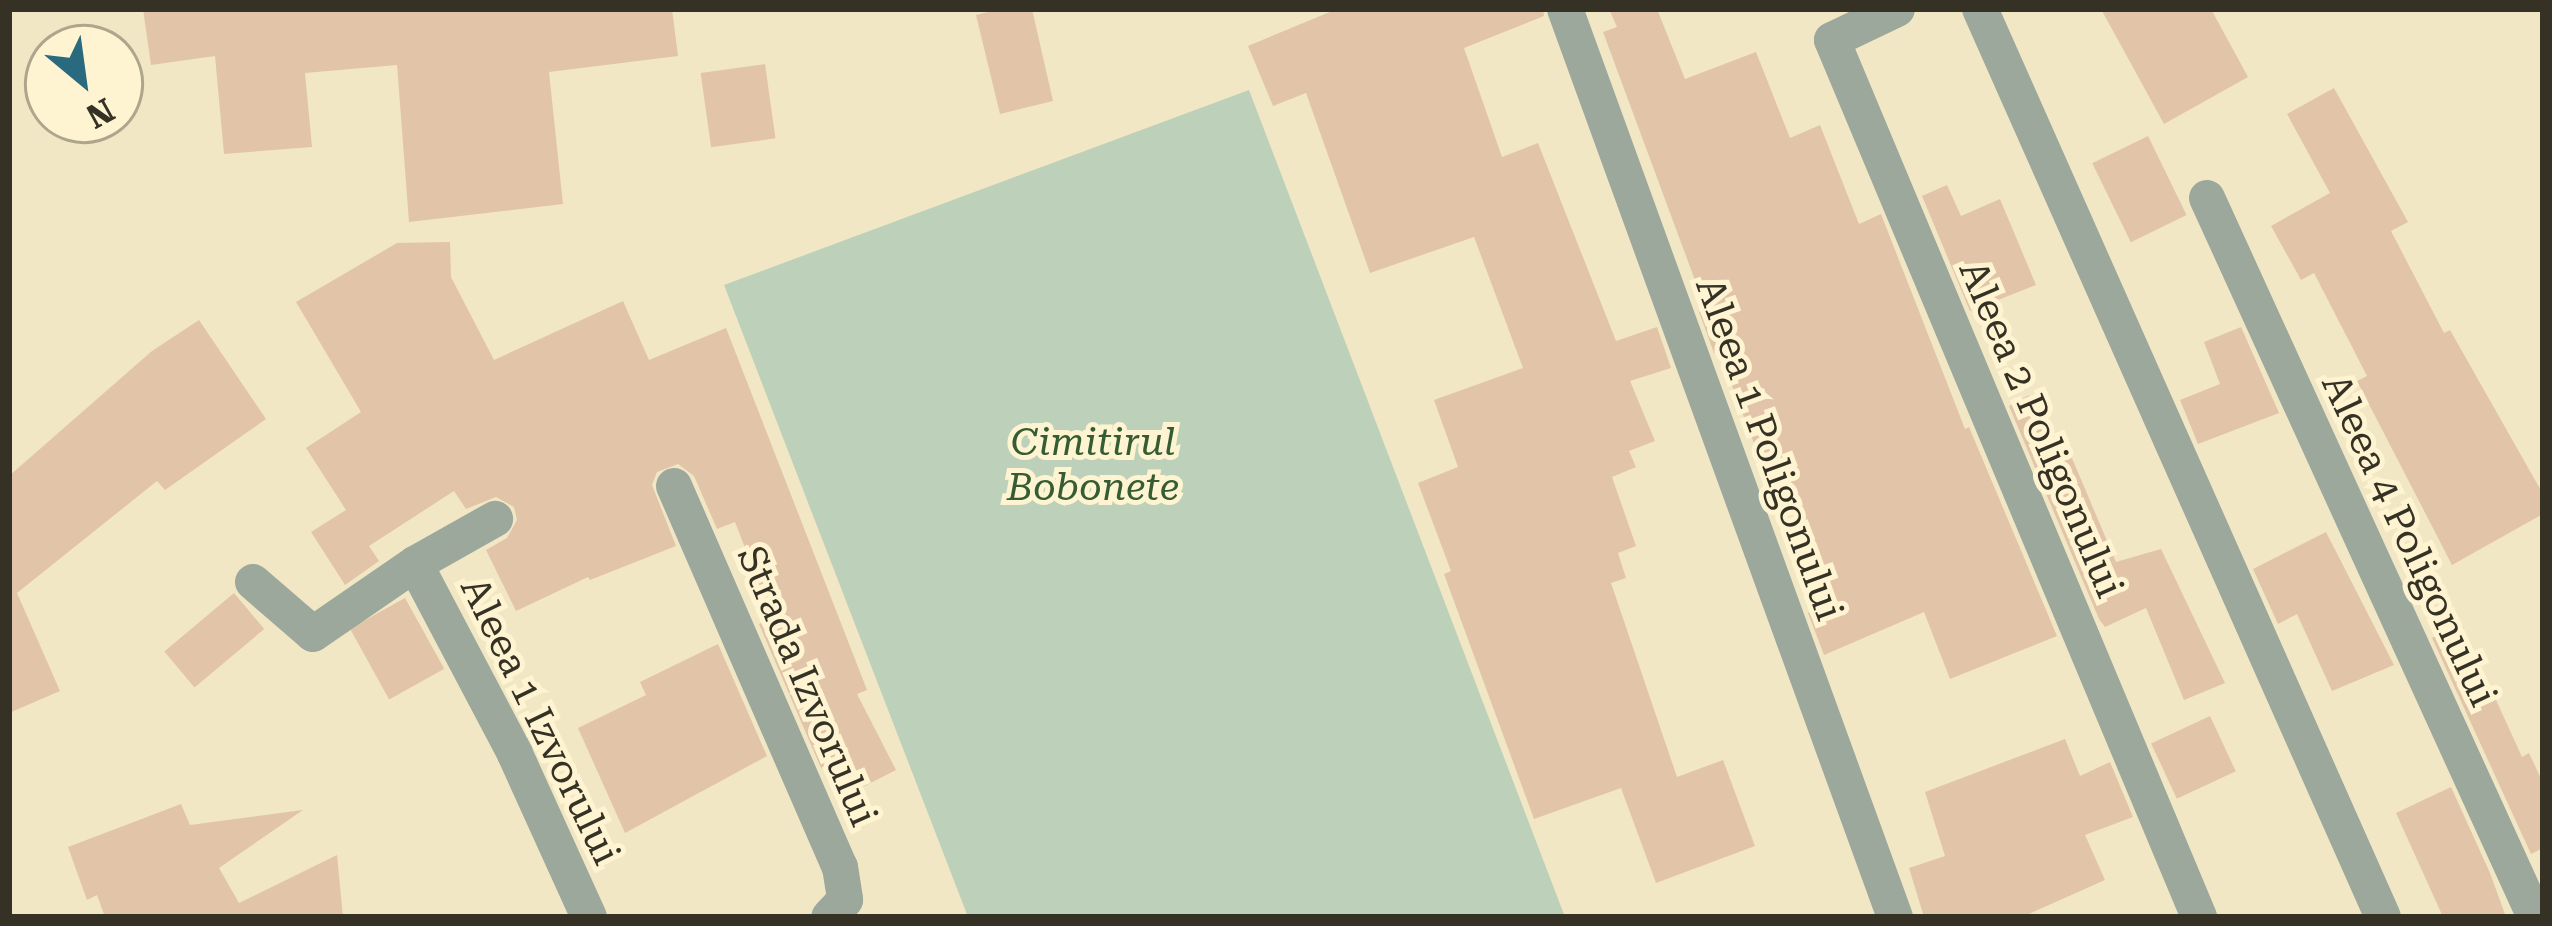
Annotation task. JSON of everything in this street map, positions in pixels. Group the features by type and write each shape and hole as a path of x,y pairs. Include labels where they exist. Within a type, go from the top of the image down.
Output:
{"street":[{"name":"Aleea 1 Poligonului","path":"1565,9 1894,917"},
{"name":"Aleea 2 Poligonului","path":"1897,9 1832,40 2199,917"},
{"path":"1980,9 2384,917"},
{"name":"Aleea 4 Poligonului","path":"2207,198 2535,917"},
{"name":"Strada Izvorului","path":"674,486 839,867 844,900 829,917"},
{"path":"253,582 313,634 415,564 495,519"},
{"name":"Aleea 1 Izvorului","path":"415,564 514,754 589,917"}],"green space":[{"name":"Cimitirul Bobonete","path":"1249,90 1565,917 968,917 724,285"}],"building":[{"path":"143,9 672,9 678,56 549,72 563,204 409,222 397,65 305,73 312,147 224,154 215,56 151,65"},
{"path":"1032,9 1053,101 1000,114 976,15"},
{"path":"1337,9 1543,9 1544,16 1464,48 1502,157 1538,143 1616,341 1657,327 1671,368 1630,381 1655,441 1629,451 1636,467 1612,477 1636,546 1618,553 1626,578 1611,583 1677,777 1723,760 1755,846 1656,883 1621,788 1534,819 1444,574 1451,571 1418,483 1458,467 1434,400 1523,368 1474,237 1370,273 1306,93 1273,106 1248,46"},
{"path":"1609,9 1657,9 1685,79 1756,52 1790,138 1820,125 1859,224 1881,214 1965,429 1969,427 2057,636 1950,679 1924,612 1824,655 1808,613 1832,603 1776,456 1761,462 1719,351 1714,353 1699,312 1706,310 1603,32 1617,27"},
{"path":"2101,9 2211,9 2248,77 2164,124"},
{"path":"765,64 775,138 711,147 701,73"},
{"path":"2334,88 2408,222 2391,231 2444,333 2450,330 2543,494 2543,514 2452,565 2357,381 2367,376 2314,273 2301,280 2271,226 2330,193 2287,114"},
{"path":"2148,136 2187,215 2131,242 2092,163"},
{"path":"1947,185 1961,216 2000,199 2036,285 1970,311 1922,196"},
{"path":"450,242 451,277 494,360 623,301 649,360 726,328 867,690 857,694 896,770 843,797 826,765 821,768 759,624 772,618 735,522 717,529 694,476 678,464 657,472 652,485 676,546 588,577 516,611 486,550 507,538 517,520 514,507 496,497 466,509 454,491 369,546 379,561 345,585 311,532 346,510 306,448 361,412 296,302 397,243"},
{"path":"199,320 266,419 165,490 157,481 17,593 60,691 9,713 9,476 152,351"},
{"path":"2241,327 2279,413 2198,444 2180,400 2220,384 2204,342"},
{"path":"2029,395 2055,449 2066,444 2116,562 2161,549 2225,683 2184,700 2146,608 2105,627 2099,619 2009,406"},
{"path":"2326,532 2394,665 2332,691 2297,614 2278,624 2253,569"},
{"path":"234,593 264,629 195,687 164,651"},
{"path":"405,598 444,669 389,699 350,629"},
{"path":"2461,623 2522,757 2529,753 2543,783 2543,848 2531,854 2432,638"},
{"path":"718,644 767,756 625,833 578,728 646,695 640,682"},
{"path":"2210,716 2236,771 2177,799 2151,743"},
{"path":"2065,739 2080,776 2110,762 2133,817 2085,835 2105,880 2022,917 1924,917 1909,868 1945,856 1925,792"},
{"path":"2451,787 2506,917 2443,917 2396,813"},
{"path":"181,804 190,825 303,810 219,868 239,903 337,855 343,917 105,917 97,895 87,900 68,847"}]}
